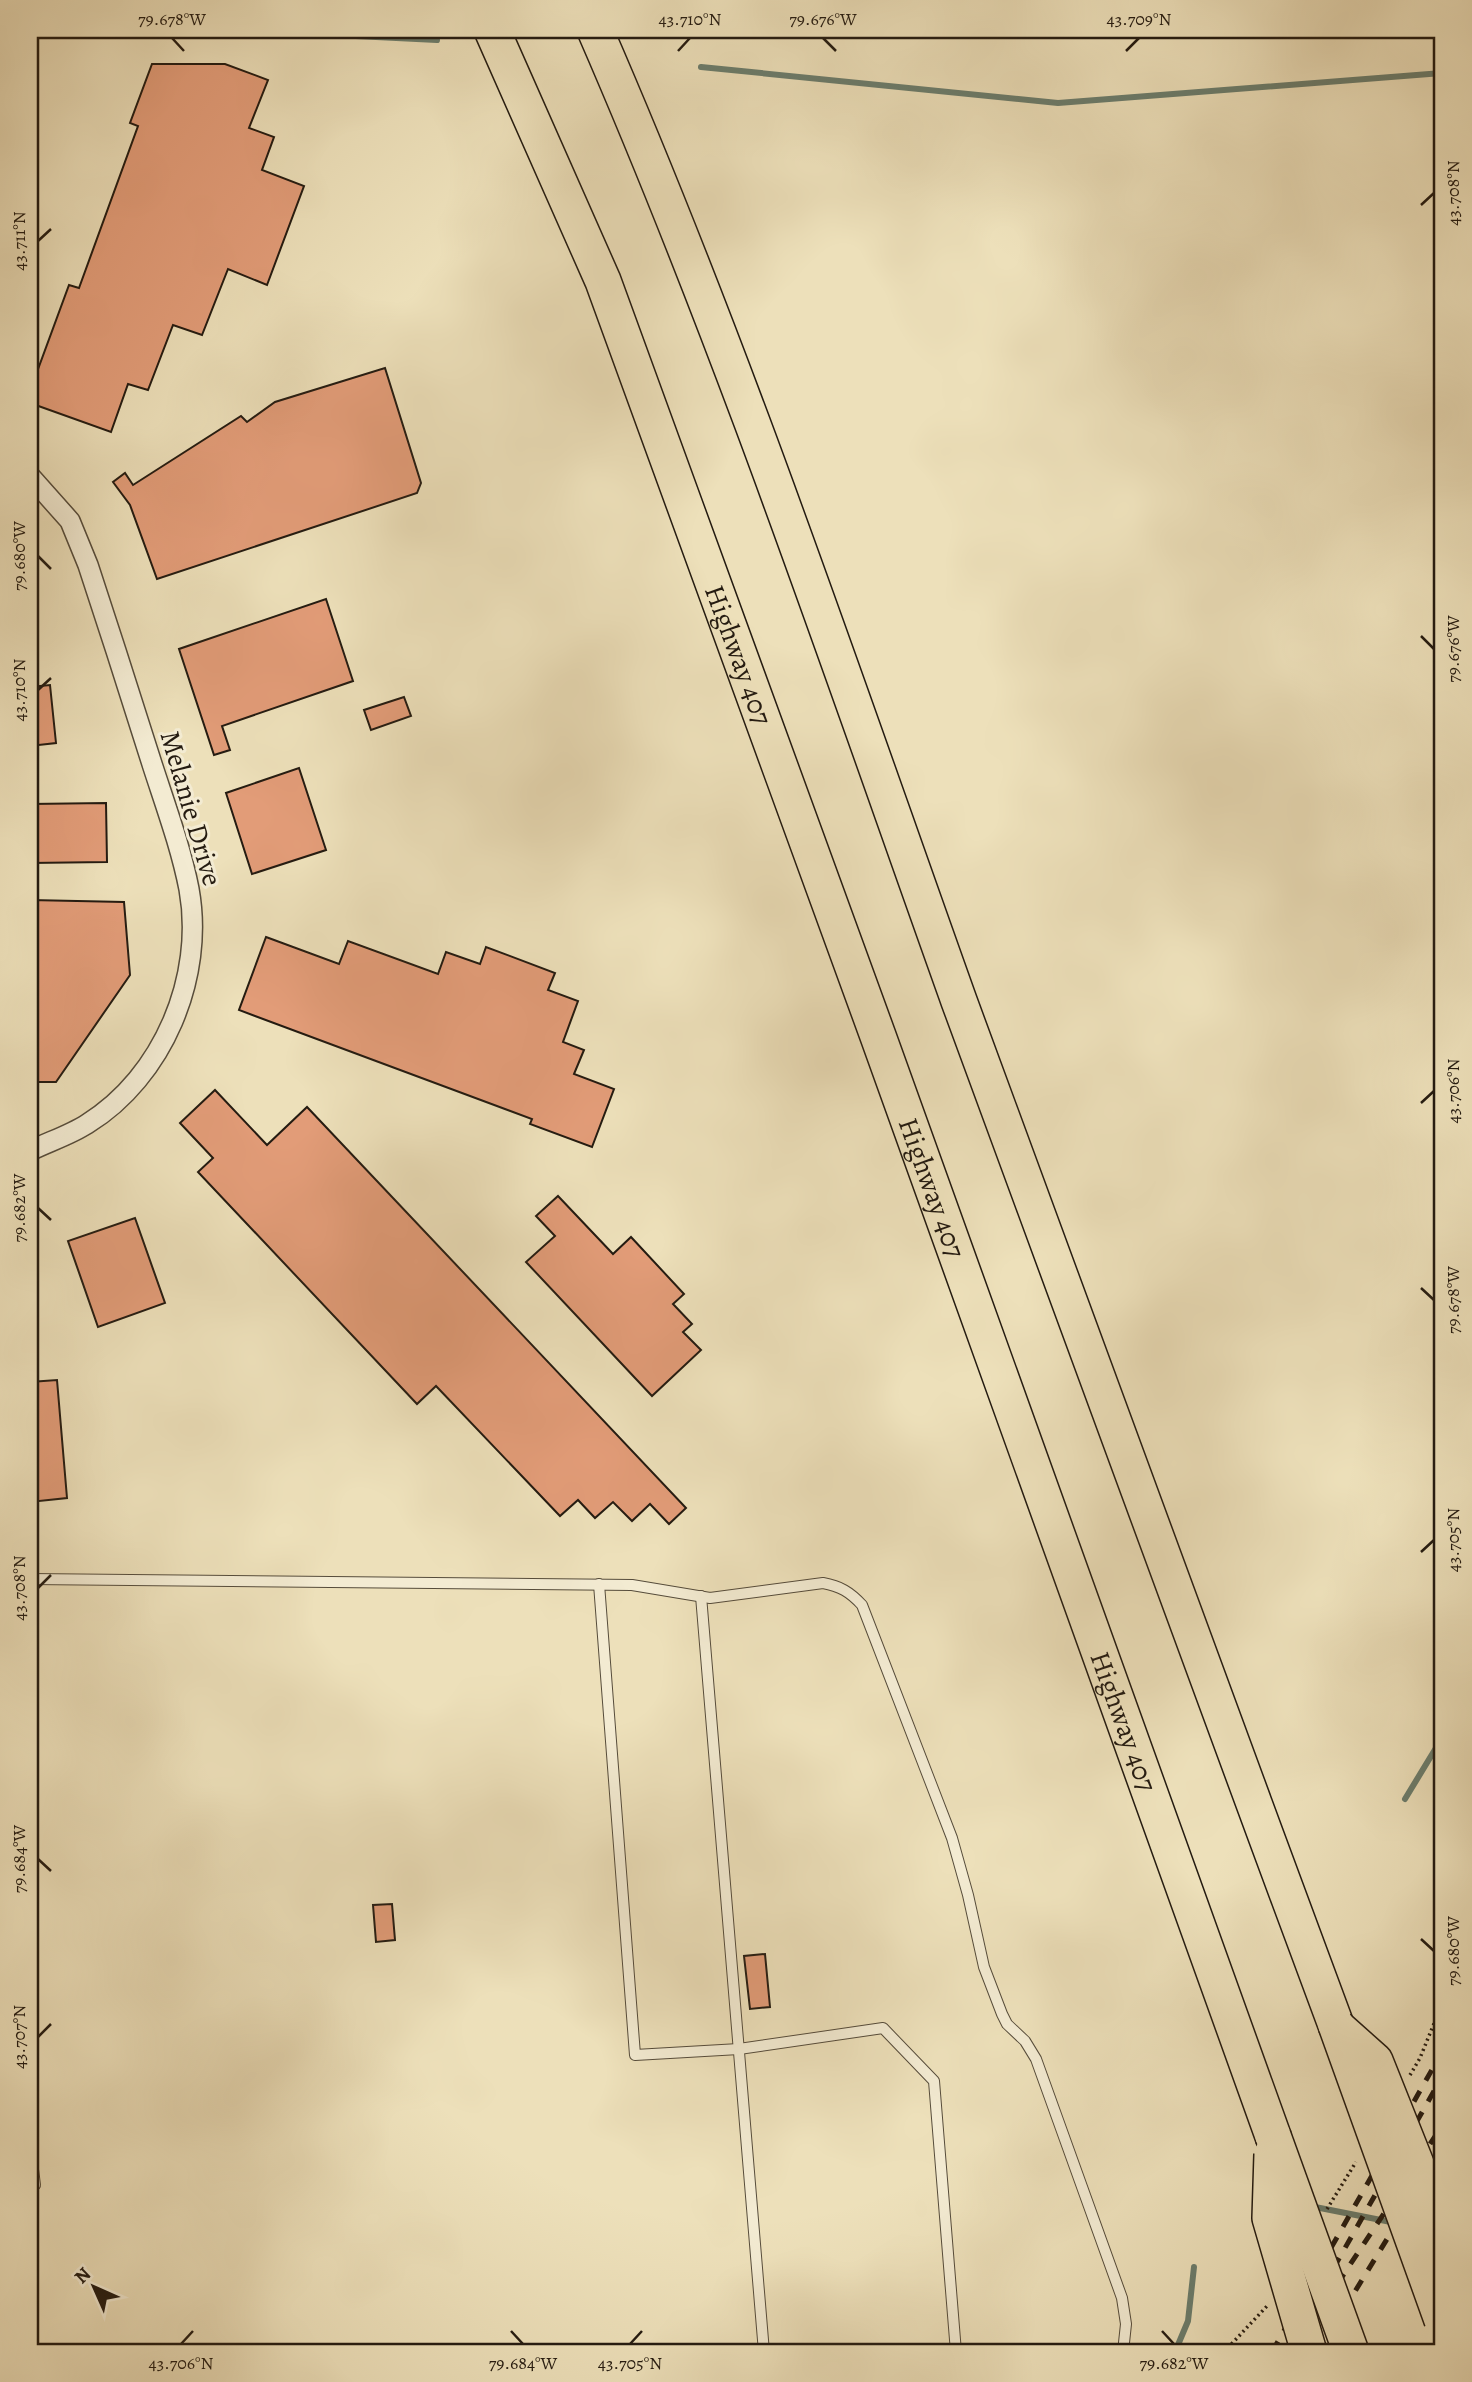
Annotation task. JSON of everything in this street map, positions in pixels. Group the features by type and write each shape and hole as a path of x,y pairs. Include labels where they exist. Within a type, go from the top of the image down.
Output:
{"highway":[{"name":"Highway 407","path":"492,30 603,281 1351,2352"},
{"path":"595,30 756,432 978,1053 1442,2320"},
{"path":"1336,2025 1375,2061 1442,2229"},
{"path":"1273,2136 1270,2218 1308,2352"}],"street":[{"name":"Melanie Drive","path":"30,476 70,521 88,565 176,838 190,891 192,934 187,984 171,1027 148,1066 123,1096 87,1124 30,1151"}],"lane":[{"path":"30,1579 599,1584 632,1585 710,1598 823,1583 839,1586 852,1594 862,1605 952,1839 984,1967 1002,2014 1036,2059 1122,2298 1126,2324 1123,2352"},
{"path":"599,1584 635,2056 739,2049 883,2028 934,2081 956,2352"},
{"path":"701,1596 764,2352"},
{"path":"30,2146 35,2185"}],"path":[{"path":"1405,2082 1420,2059 1442,2004"},
{"path":"1325,2212 1362,2153"},
{"path":"1224,2352 1275,2294"}],"building":[{"path":"152,64 225,64 268,80 249,128 274,137 262,170 304,186 267,285 228,269 202,335 173,325 148,390 128,384 111,432 30,403 30,391 69,285 79,288 138,126 130,123"},
{"path":"385,368 421,483 417,493 157,579 130,505 113,482 125,473 133,485 241,416 247,422 275,402"},
{"path":"326,599 353,681 222,726 230,750 214,755 179,649"},
{"path":"50,685 56,743 30,746 30,687"},
{"path":"404,697 411,716 371,730 364,710"},
{"path":"299,768 326,850 252,874 226,793"},
{"path":"106,803 107,862 30,863 30,804"},
{"path":"30,900 124,902 130,975 56,1082 30,1082"},
{"path":"266,937 339,964 348,941 438,974 446,952 480,964 486,947 555,973 548,990 578,1001 563,1042 584,1050 574,1074 614,1089 592,1147 530,1124 532,1119 239,1010"},
{"path":"215,1090 267,1145 307,1107 686,1508 669,1524 650,1504 632,1521 613,1502 595,1518 578,1500 560,1516 436,1386 417,1404 198,1172 213,1158 180,1123"},
{"path":"558,1196 613,1254 631,1237 684,1294 673,1304 692,1324 683,1332 701,1350 652,1396 526,1262 555,1236 536,1216"},
{"path":"135,1218 165,1303 98,1327 68,1241"},
{"path":"57,1380 67,1498 30,1502 30,1382"},
{"path":"392,1904 395,1940 376,1942 373,1905"},
{"path":"765,1954 770,2007 750,2009 744,1956"}],"waterway":[{"path":"232,30 437,40"},
{"path":"701,67 1058,103 1442,73"},
{"path":"1405,1799 1442,1738"},
{"path":"1310,2206 1396,2223"},
{"path":"1175,2352 1188,2321 1194,2267"}],"railway":[{"path":"1272,2352 1442,2052"},
{"path":"1286,2352 1442,2077"},
{"path":"1324,2304 1442,2126"},
{"path":"1318,2352 1442,2149"}]}
